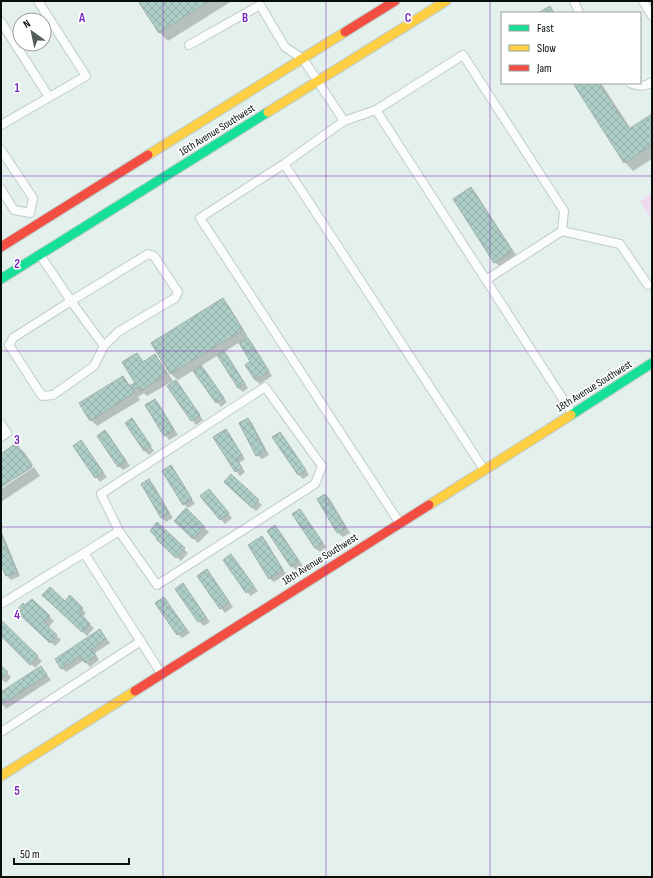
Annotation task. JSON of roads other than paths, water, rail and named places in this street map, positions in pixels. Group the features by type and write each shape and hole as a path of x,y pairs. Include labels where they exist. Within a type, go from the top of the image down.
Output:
{"main road":[{"name":"16th Avenue Southwest","path":"1,247 39,227 395,1"},
{"name":"16th Avenue Southwest","path":"1,279 40,255 50,244 318,81 446,1"},
{"name":"18th Avenue Southwest","path":"1,776 652,363"}],"lane":[{"path":"1,125 86,76 38,1"},
{"path":"574,1 579,12"},
{"path":"643,1 652,16"},
{"path":"189,45 262,3 285,47 303,59 344,122"},
{"path":"1,22 49,97"},
{"path":"399,523 200,218 284,164 344,122 376,110 462,55 564,211 562,231"},
{"path":"632,84 636,86 647,85 652,82"},
{"path":"376,110 572,414"},
{"path":"1,150 33,198 30,213 39,227"},
{"path":"284,164 484,469"},
{"path":"1,189 14,210 30,213"},
{"path":"486,280 562,231 620,244 648,285"},
{"path":"148,254 154,256 178,292 175,298 118,332 104,346 94,366 53,395 42,396 9,345 14,338 70,301 148,254"},
{"path":"40,255 70,301 104,346"},
{"path":"265,387 322,466 315,484 158,585 119,531 101,494 265,387"},
{"path":"1,424 7,433 1,437"},
{"path":"1,604 119,531"},
{"path":"84,553 161,674"},
{"path":"1,732 140,641"}]}
